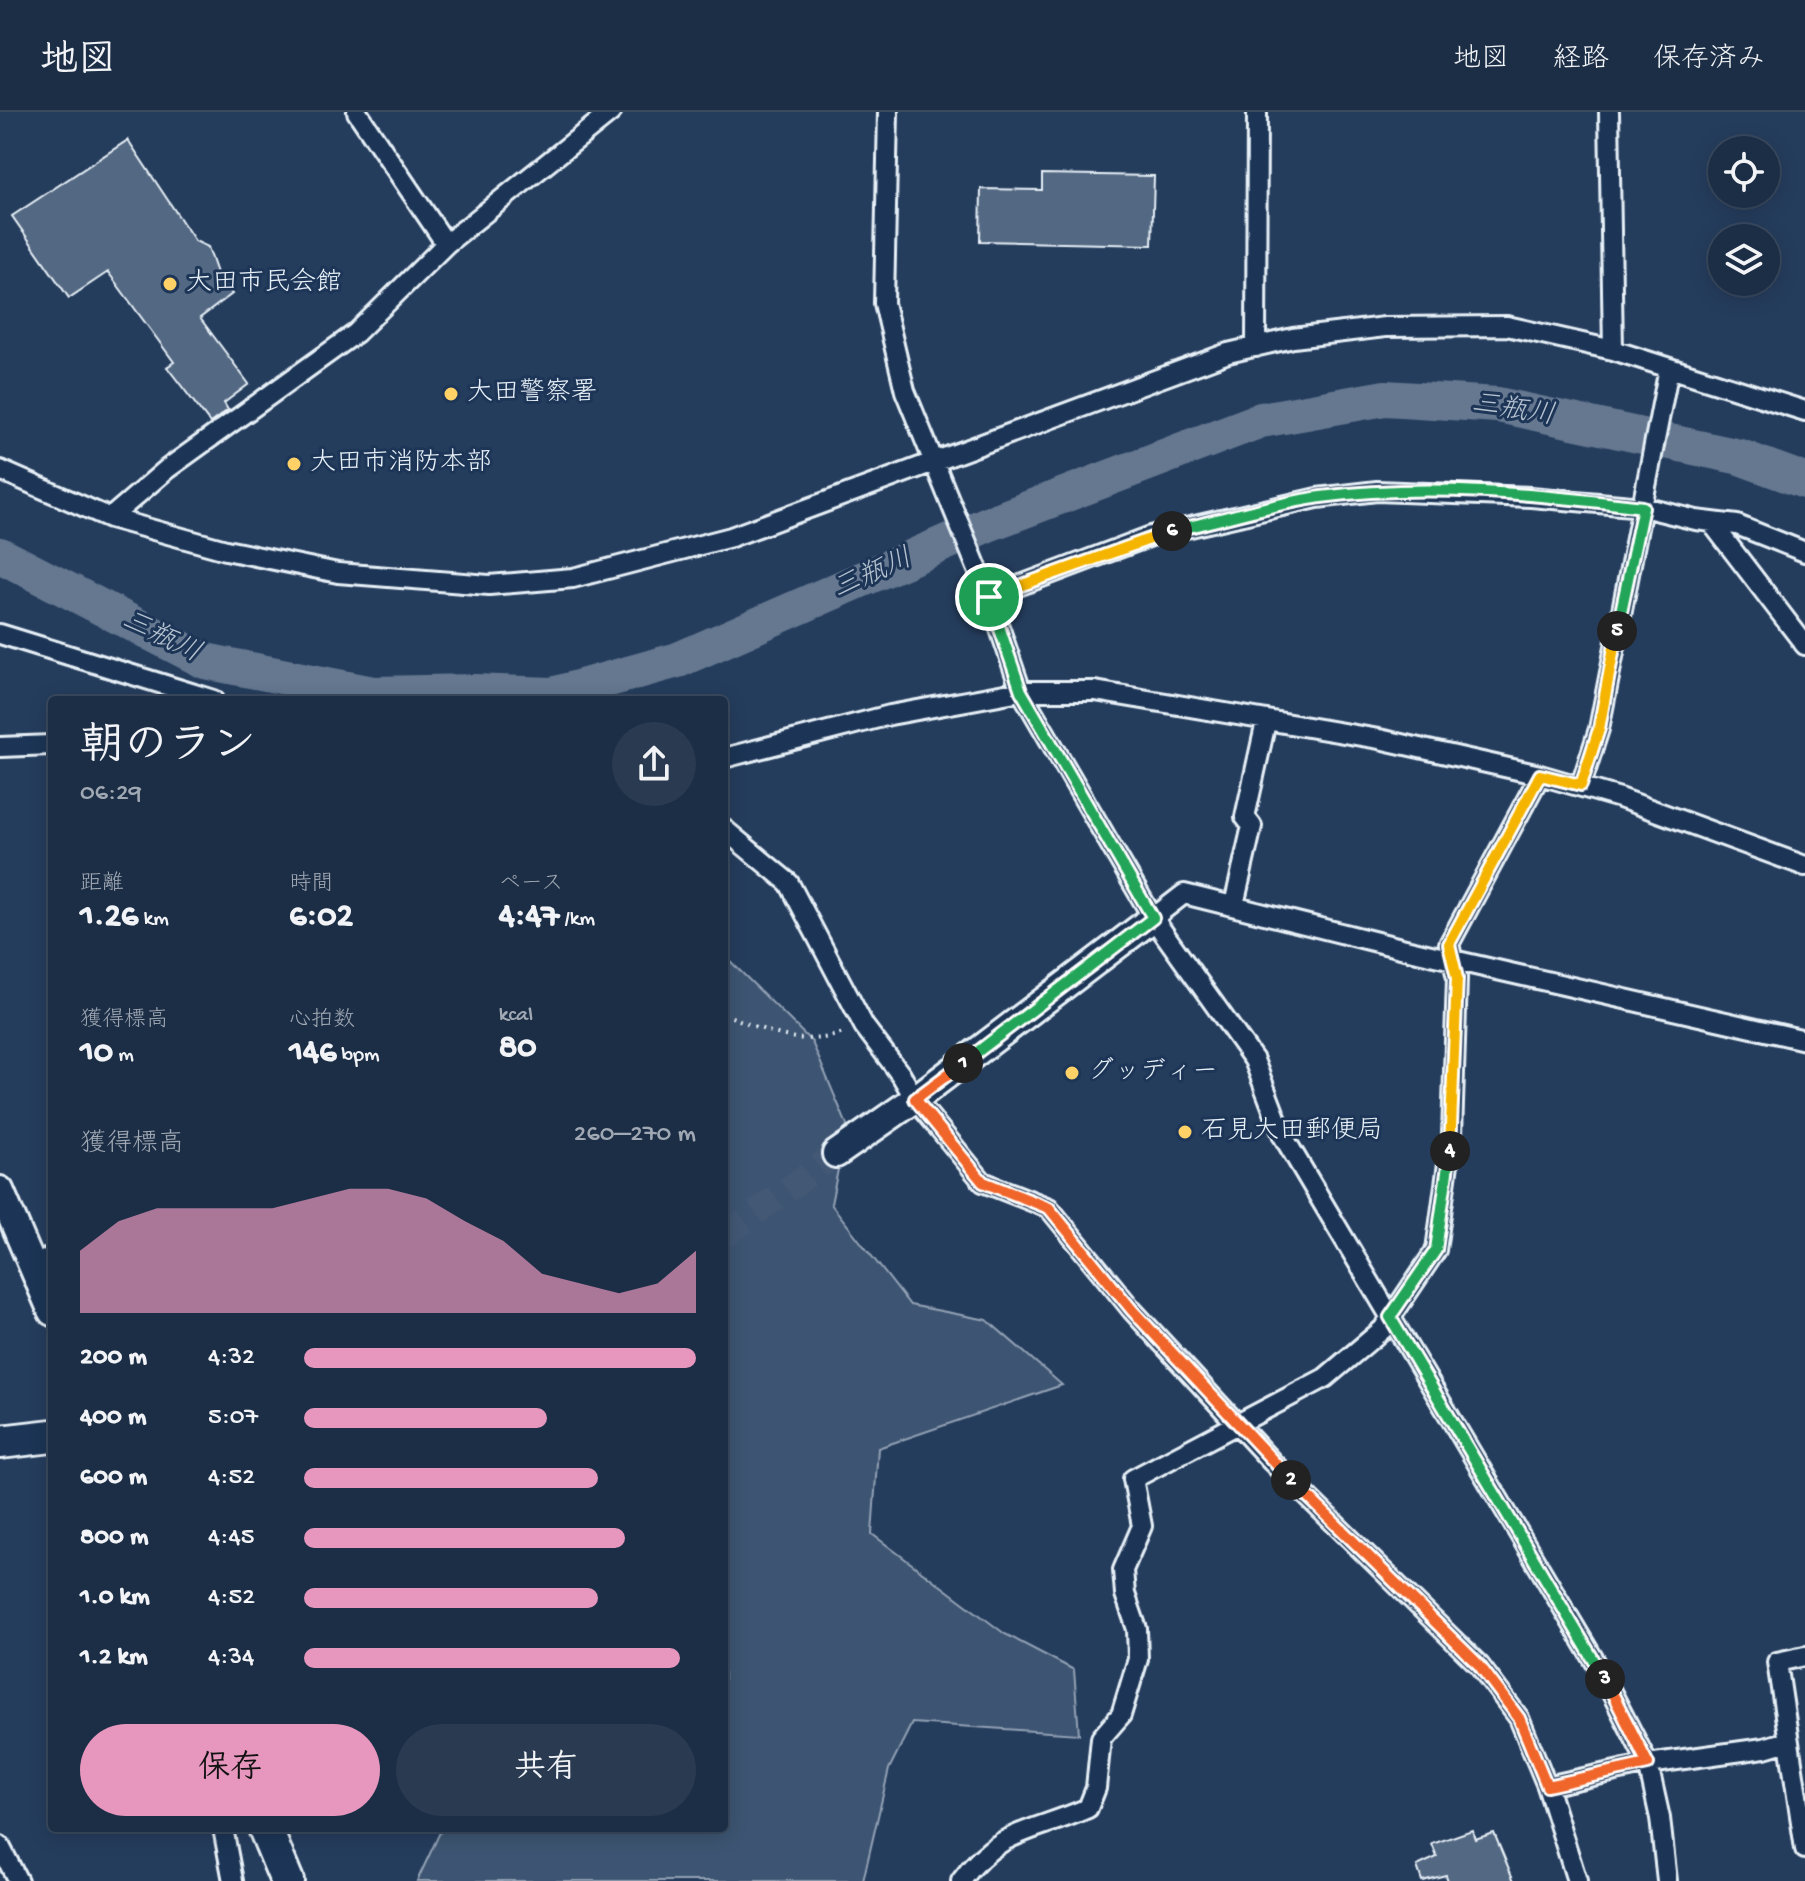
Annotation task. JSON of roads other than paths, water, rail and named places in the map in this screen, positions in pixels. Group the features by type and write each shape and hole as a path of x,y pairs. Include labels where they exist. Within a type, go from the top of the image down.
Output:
{"highway":[{"path":"0,1442 48,1436"},
{"path":"267,1832 287,1881"}],"street":[{"path":"357,112 446,244"},
{"path":"110,518 167,469 356,333 446,244 611,112"},
{"path":"888,112 884,303 905,391 989,597 1021,691 1153,918 1254,1060 1283,1136 1600,1670 1648,1764 1660,1818 1667,1881"},
{"path":"1256,347 1257,112"},
{"path":"1609,112 1613,350"},
{"path":"0,470 110,518 226,550 338,573 489,585 573,578 685,551 1216,357 1256,347 1385,327 1507,326 1613,350 1668,375 1805,411"},
{"path":"1581,785 1599,729 1668,375"},
{"path":"989,597 1151,536 1317,498 1377,491 1441,492 1643,507 1737,525 1805,552"},
{"path":"1711,522 1805,645"},
{"path":"0,634 201,696"},
{"path":"728,757 876,718 1021,691 1095,691 1430,749 1581,785 1805,866"},
{"path":"1234,905 1252,826 1245,817 1266,722"},
{"path":"0,747 48,745"},
{"path":"961,1881 1002,1838 1088,1808 1096,1788 1101,1738 1121,1715 1138,1659 1137,1629 1125,1594 1123,1570 1142,1526 1133,1479 1325,1378 1383,1329 1436,1250 1452,1135 1457,978 1449,944 1540,775"},
{"path":"728,832 789,883 864,1026 915,1099 983,1182 1049,1208 1132,1310 1272,1462 1479,1665 1519,1718 1547,1786 1577,1881"},
{"path":"836,1154 915,1099 1184,894 1454,960 1805,1040"},
{"path":"0,1190 42,1262 48,1292"},
{"path":"1805,1656 1777,1662 1805,1849"},
{"path":"1547,1786 1648,1764 1764,1748 1788,1741"},
{"path":"224,1832 233,1881"},
{"path":"0,1846 18,1881"}],"waterway":[{"name":"三瓶川","path":"0,555 205,661 373,694 475,692 552,695 678,660 988,524 1261,420 1385,398 1498,405 1740,457 1805,481"}],"tunnel":[{"path":"728,1233 836,1154"}],"place":[{"name":"大田市民会館","path":"170,284"},
{"name":"大田警察署","path":"451,394"},
{"name":"大田市消防本部","path":"294,464"},
{"name":"グッディー","path":"1072,1073"},
{"name":"石見大田郵便局","path":"1185,1132"}]}
